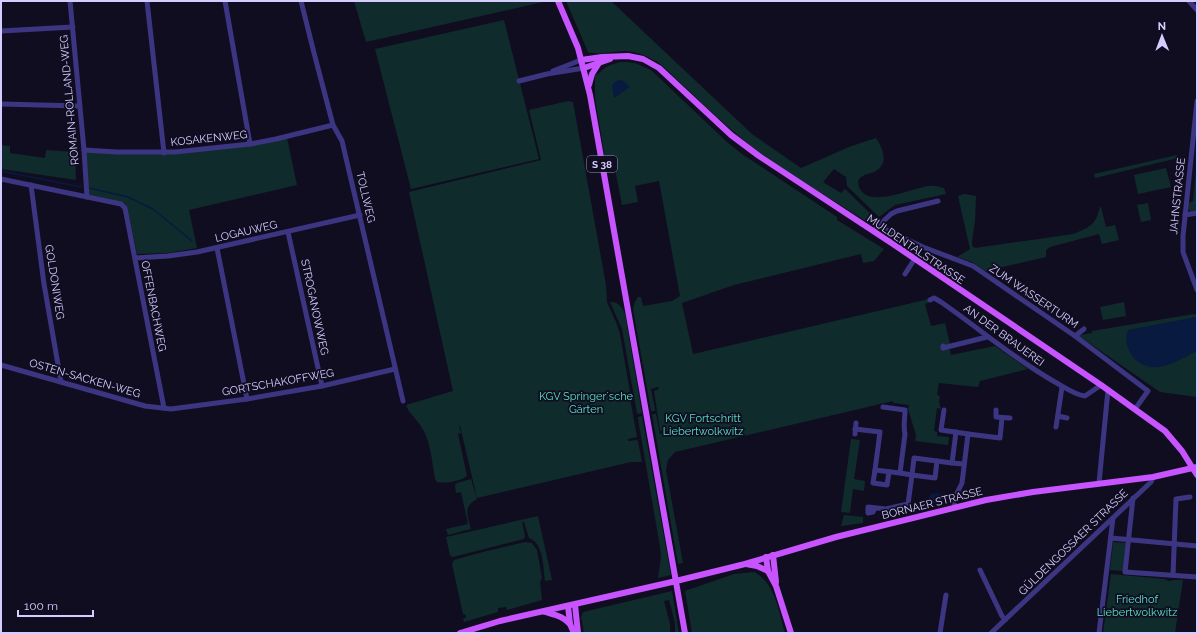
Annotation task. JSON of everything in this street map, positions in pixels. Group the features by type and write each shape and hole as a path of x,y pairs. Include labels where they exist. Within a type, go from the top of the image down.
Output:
{"main road":[{"name":"S 38","path":"558,1 582,60 588,87 685,633"},
{"name":"MULDENTALSTRASSE","path":"584,68 616,56"},
{"name":"MULDENTALSTRASSE","path":"582,60 628,56 650,62 659,68 745,146 778,170 873,232 1135,409 1170,436 1195,467 1197,475"},
{"path":"588,87 592,74 598,63"},
{"name":"BORNAER STRASSE","path":"460,633 500,621 575,605 745,564 836,538 986,500 1153,476 1195,467"},
{"path":"773,555 776,586"},
{"path":"766,557 768,571 776,586 791,633"},
{"path":"745,564 757,566 768,571"},
{"path":"575,605 577,616 576,633"},
{"path":"568,606 570,624"},
{"path":"543,612 566,619 576,633"}],"street":[{"name":"ROMAIN-ROLLAND-WEG","path":"70,1 87,197"},
{"path":"147,1 164,153"},
{"path":"226,1 250,144"},
{"name":"TOLLWEG","path":"302,1 333,125 342,141 403,401"},
{"path":"1189,1 1197,10"},
{"path":"1,30 72,27"},
{"name":"MULDENTALSTRASSE","path":"547,74 582,60"},
{"name":"MULDENTALSTRASSE","path":"519,81 547,74 584,68"},
{"name":"JAHNSTRASSE","path":"1197,101 1183,236 1183,252 1197,290"},
{"path":"1,104 80,106"},
{"name":"KOSAKENWEG","path":"84,150 164,153 250,144 333,125"},
{"path":"1,179 87,197"},
{"name":"GOLDONIWEG","path":"31,185 44,284 61,382"},
{"name":"OFFENBACHWEG","path":"87,197 121,204 125,208 164,408"},
{"path":"873,232 878,226 897,211 938,201"},
{"path":"1185,215 1197,213"},
{"name":"LOGAUWEG","path":"135,258 168,256 217,248 360,215"},
{"name":"ZUM WASSERTURM","path":"878,226 923,247 973,266 1074,336 1148,391 1135,409"},
{"name":"STROGANOWWEG","path":"288,232 322,386"},
{"path":"217,248 247,399"},
{"path":"905,274 914,260"},
{"name":"AN DER BRAUEREI","path":"932,299 950,309 987,337 1044,376 1062,386 1085,396 1101,385"},
{"path":"1074,336 1084,329"},
{"path":"943,346 943,348 987,337"},
{"name":"OSTEN-SACKEN-WEG","path":"1,364 146,406 164,408"},
{"name":"GORTSCHAKOFFWEG","path":"164,408 171,410 247,399 322,386 395,369"},
{"path":"1056,427 1062,386"},
{"path":"1099,483 1108,390"},
{"path":"883,407 905,410 905,434 900,473"},
{"path":"944,410 941,430 968,434 1000,438 1002,418"},
{"path":"996,410 996,417 1010,418"},
{"path":"1058,416 1067,418"},
{"path":"856,423 855,431 880,432 873,483 887,485 889,472"},
{"path":"952,463 956,432"},
{"path":"954,508 955,497 962,483 968,434"},
{"path":"875,508 886,509 908,504 914,458 964,464"},
{"path":"875,470 935,478 937,461"},
{"name":"GÜLDENGOSSAER STRASSE","path":"991,633 1151,482 1153,476"},
{"path":"1173,575 1176,499 1190,497"},
{"path":"1133,498 1125,572 1197,577"},
{"path":"1099,633 1113,518"},
{"path":"1111,538 1197,546"},
{"path":"980,570 1005,620"},
{"path":"940,633 946,594"}],"green space":[{"path":"354,1 543,1 543,2 366,42"},
{"path":"566,1 611,1 752,134 801,168 849,147 876,138 883,151 884,161 879,169 863,176 858,180 859,188 865,194 873,197 882,197 922,187 936,186 944,188 946,194 895,205 879,217 847,186 846,177 834,169 823,182 841,193 845,189 876,219 871,221 864,220 793,175 751,146 658,62 643,55 631,52 588,52"},
{"path":"504,20 539,159 411,189 375,49"},
{"name":"KGV Fortschritt Liebertwolkwitz","path":"625,62 635,63 651,70 728,143 742,154 837,217 837,220 884,249 874,261 863,263 861,254 734,285 682,303 693,354 929,299 930,302 925,304 931,326 945,323 951,355 995,346 1028,369 980,381 978,387 939,383 937,395 940,396 939,402 941,409 937,408 934,431 937,432 937,436 949,437 948,445 915,441 916,435 908,409 909,405 893,403 893,401 675,452 668,460 666,470 683,563 678,564 652,414 656,414 660,434 669,433 668,431 660,430 654,391 659,389 658,387 651,389 655,411 651,411 633,309 638,297 641,297 643,306 672,301 680,296 659,181 635,186 638,202 622,205 615,169 607,170 595,98 595,75 608,66"},
{"name":"KGV Springer´sche Gärten","path":"568,101 573,102 606,285 607,302 620,334 630,392 624,394 630,398 637,437 628,439 628,441 638,441 642,462 631,462 477,498 460,426 461,433 458,434 467,476 453,482 437,482 435,479 431,452 425,434 406,405 453,391 409,192 541,160 529,110"},
{"path":"287,138 297,185 189,210 197,248 168,253 137,254 127,207 124,203 89,195 86,152 165,154"},
{"path":"1,145 10,146 10,153 45,158 46,150 75,152 76,180 1,169"},
{"path":"1177,155 1178,158 1095,178 1094,174"},
{"path":"1197,161 1197,211 1191,212 1188,209 1189,203 1193,201"},
{"path":"1166,168 1171,187 1138,194 1134,175"},
{"path":"964,194 976,196 975,221 972,241 972,246 975,248 1073,234 1088,228 1094,222 1100,207 1106,227 1115,225 1119,240 1102,244 1099,234 1050,247 1046,250 1046,257 985,271 972,262 957,257 970,249 958,196"},
{"path":"1148,203 1151,220 1141,222 1137,205"},
{"path":"610,302 620,305 625,314 642,413 637,413 622,329"},
{"path":"1124,302 1126,316 1103,320 1100,307"},
{"path":"1194,314 1197,316 1197,397 1160,392 1082,338 1080,339 1079,335 1092,333 1092,331"},
{"path":"642,416 671,575 658,578 661,557 638,419 638,417"},
{"path":"851,439 860,440 854,479 865,481 864,491 853,489 850,513 841,512"},
{"path":"471,479 477,499 469,505 467,512 471,529 448,535 446,529 468,524 461,492 456,493 455,485"},
{"path":"844,515 863,517 863,523 841,526"},
{"path":"538,516 552,580 545,581 540,550 538,545 529,538 524,522 522,522 525,536 524,539 453,557 450,556 446,537"},
{"path":"525,542 532,543 537,550 542,578 540,582 542,600 507,610 506,607 498,608 498,612 464,622 463,618 466,618 466,615 463,614 452,564 454,560"},
{"path":"1113,542 1126,543 1123,571 1110,570"},
{"path":"754,572 767,583 771,590 778,607 785,633 692,633 685,591 734,574"},
{"name":"Friedhof Liebertwolkwitz","path":"1111,574 1165,579 1168,581 1183,580 1175,633 1103,633"},
{"path":"672,591 679,633 675,633 675,623 669,600 664,601 670,624 670,633 584,633 581,617 583,612"}],"water":[{"path":"620,80 625,82 630,87 614,98 612,85 616,81"},
{"path":"1196,317 1197,351 1170,364 1156,367 1149,367 1142,364 1131,354 1126,342 1128,330"},
{"path":"936,493 944,495 947,498 946,502 929,504 931,494"}],"waterway":[{"path":"1,171 81,187"},
{"path":"89,188 128,197 153,209 192,241"}]}
